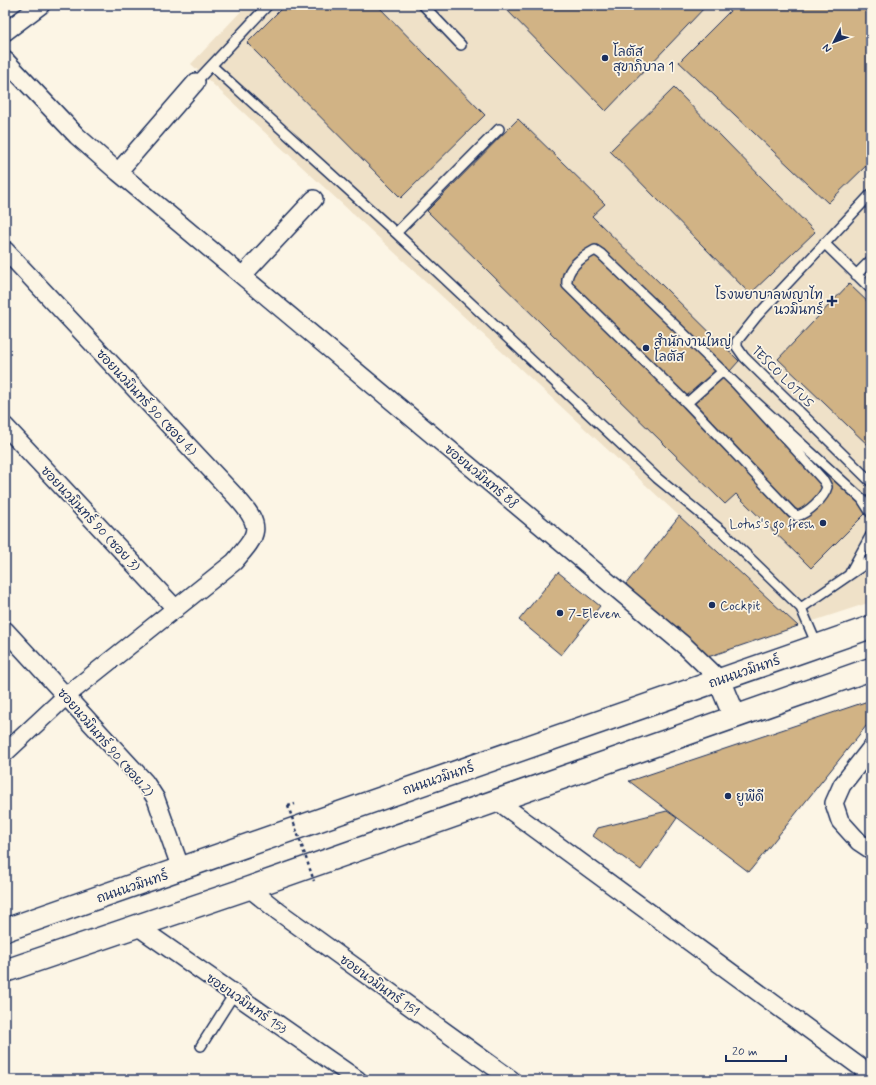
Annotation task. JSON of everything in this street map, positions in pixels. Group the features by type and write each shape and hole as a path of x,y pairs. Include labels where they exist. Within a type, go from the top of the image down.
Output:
{"main road":[{"name":"ถนนนวมินทร์","path":"5,930 871,626"},
{"path":"5,971 249,888 734,715 871,669"},
{"path":"719,679 734,715"}],"street":[{"path":"5,32 41,5"},
{"name":"ซอยนวมินทร์ 88","path":"5,60 77,136 118,172 680,642 719,679"},
{"path":"118,172 196,82"},
{"path":"243,275 314,199"},
{"name":"ซอยนวมินทร์ 90 (ซอย 4)","path":"5,250 250,513 256,529 253,540 234,562 66,696 5,753"},
{"name":"ซอยนวมินทร์ 90 (ซอย 3)","path":"5,426 176,609"},
{"name":"ซอยนวมินทร์ 90 (ซอย 2)","path":"5,630 145,782 156,799 181,869"},
{"path":"871,748 842,785 834,803 840,821 859,842 871,850"},
{"path":"496,800 871,1075"},
{"name":"ซอยนวมินทร์ 151","path":"249,888 279,912 512,1080"},
{"name":"ซอยนวมินทร์ 153","path":"137,926 358,1080"}],"lane":[{"path":"196,82 268,5"},
{"path":"423,5 462,45"},
{"path":"212,66 396,233 657,478 723,532 801,608 817,645"},
{"path":"396,233 499,129"},
{"name":"TESCO LOTUS","path":"871,194 824,243 737,341 737,347 744,357 871,482"},
{"path":"824,243 871,289"},
{"path":"736,384 824,481 827,487 826,493 803,514 797,516 792,513 687,403 567,285 566,277 568,272 588,254 595,250 601,254 736,384 862,499 871,513"},
{"path":"856,275 871,260"},
{"path":"687,403 723,371"},
{"path":"850,575 871,535"},
{"path":"801,608 871,560"},
{"path":"201,1046 234,994"}],"path":[{"path":"288,806 314,881"}],"shaded area":[{"path":"247,5 871,5 871,602 798,626 191,64"}],"building":[{"path":"285,5 377,5 485,115 401,198 247,43"},
{"name":"โลตัส สุขาภิบาล 1","path":"502,5 707,5 606,111"},
{"path":"736,5 871,5 871,161 828,203 679,62"},
{"path":"674,88 815,232 750,294 610,151"},
{"name":"สำนักงานใหญ่ โลตัส","path":"518,119 605,204 592,216 739,361 730,371 870,509 811,568 736,494 725,504 427,211"},
{"path":"849,284 871,305 871,448 778,359"},
{"name":"Cockpit","path":"679,516 798,626 705,658 626,584"},
{"name":"7-Eleven","path":"558,572 600,606 561,655 519,620"},
{"name":"ยูพีดี","path":"871,700 871,720 749,872 629,781"},
{"path":"667,811 677,818 641,870 593,836 598,828"}],"place":[{"name":"โลตัส สุขาภิบาล 1","path":"605,58"},
{"name":"โรงพยาบาลพญาไท นวมินทร์","path":"832,301"},
{"name":"สำนักงานใหญ่ โลตัส","path":"646,348"},
{"name":"Lotus's go fresh","path":"823,523"},
{"name":"Cockpit","path":"712,605"},
{"name":"7-Eleven","path":"560,613"},
{"name":"ยูพีดี","path":"728,796"}]}
